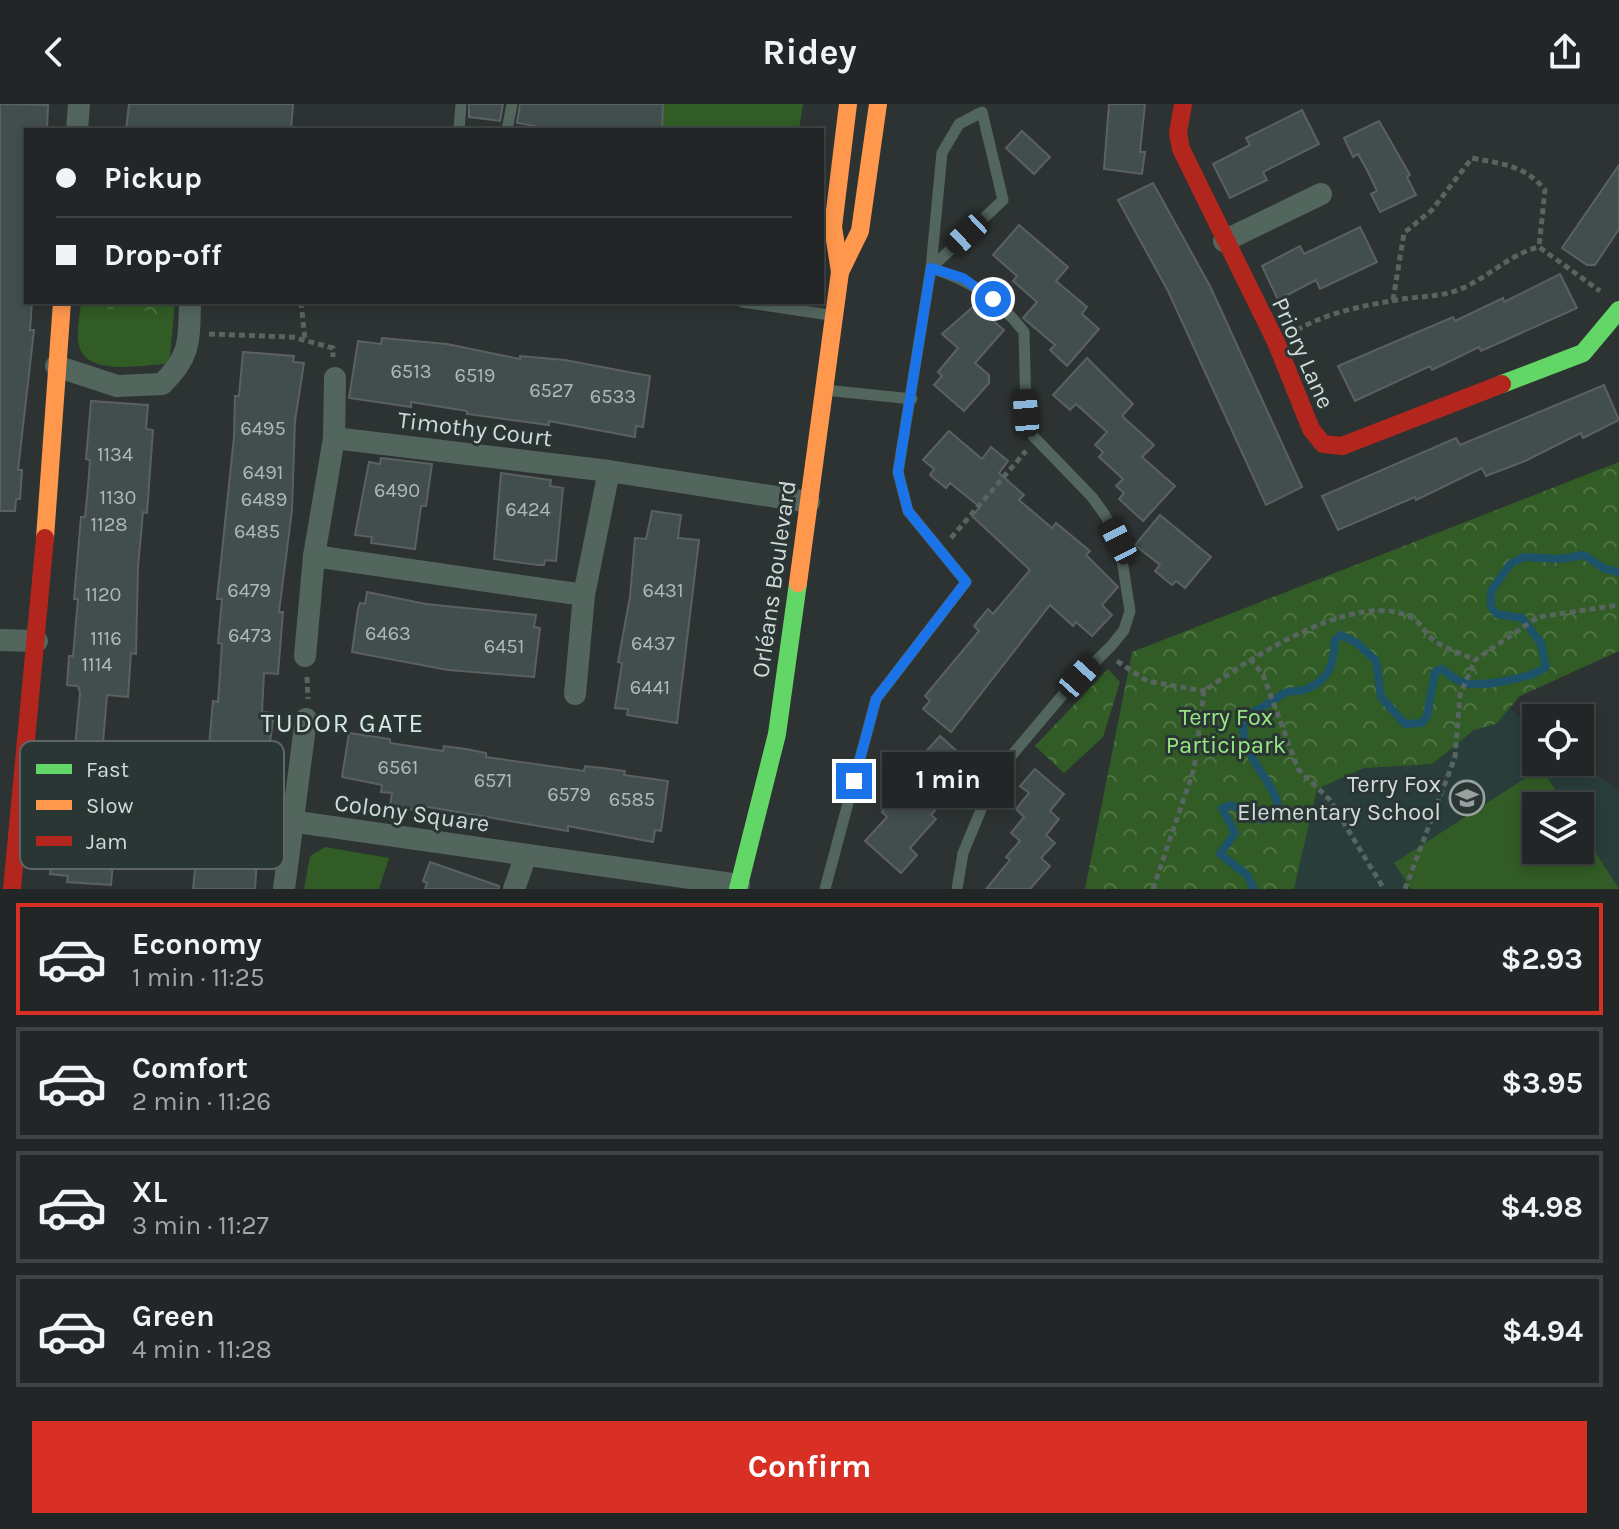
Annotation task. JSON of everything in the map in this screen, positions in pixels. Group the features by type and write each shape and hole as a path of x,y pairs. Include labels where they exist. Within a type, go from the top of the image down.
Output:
{"street":[{"path":"77,128 79,104"},
{"name":"Orléans Boulevard","path":"739,887 777,734 840,272 833,227 848,104"},
{"name":"Orléans Boulevard","path":"840,272 860,231 878,104"},
{"name":"Priory Lane","path":"1183,104 1178,133 1181,149 1276,342 1311,429 1323,444 1342,446 1583,353 1597,340 1614,303"},
{"path":"1224,241 1321,194"},
{"path":"27,741 62,304"},
{"path":"56,366 117,386 162,384 182,364 189,333 190,304"},
{"path":"305,656 314,556 334,438 335,378"},
{"name":"Timothy Court","path":"334,438 609,471 809,502"},
{"path":"575,694 584,595 609,471"},
{"path":"314,556 584,595"},
{"path":"0,640 37,641"},
{"path":"284,889 290,821 306,719"},
{"path":"12,889 20,810"},
{"name":"Colony Square","path":"290,821 739,887"},
{"path":"514,889 526,855"}],"lane":[{"path":"459,128 461,104"},
{"path":"507,128 512,104"},
{"path":"825,889 876,699 966,582 908,511 898,472 931,268 942,153 959,124 982,112 1003,200 931,268"},
{"path":"931,268 963,278 1012,316 1024,332 1026,413 1037,440 1092,497 1119,541 1130,611 1124,630 996,774 963,853 957,889"},
{"path":"755,304 834,316"},
{"path":"824,390 912,399"}],"path":[{"path":"1393,300 1404,233 1432,210 1472,158 1511,164 1533,175 1545,190 1539,247"},
{"path":"1276,342 1310,322 1393,300 1436,297 1462,288 1524,251 1539,247"},
{"path":"1539,247 1614,303"},
{"path":"301,304 305,340"},
{"path":"189,333 305,340 333,348 335,378"},
{"path":"941,551 1037,440"},
{"path":"1405,889 1455,757 1460,695 1475,660 1538,617 1619,605"},
{"path":"1104,652 1147,681 1204,691 1250,659 1349,614 1394,614 1414,620 1432,639 1475,660"},
{"path":"305,656 306,719"},
{"path":"1250,659 1263,675 1298,769 1330,800 1384,889"},
{"path":"1153,889 1194,769 1204,691"}],"shaded area":[{"name":"Terry Fox Elementary School","path":"1503,704 1522,718 1522,776 1594,776 1594,772 1619,791 1619,889 1294,889 1317,789"}],"green space":[{"path":"660,104 803,104 799,128 666,128 661,125"},
{"path":"81,304 175,304 170,357 166,364 128,367 100,365 82,352 78,326"},
{"path":"108,304 163,304 162,324 150,323 151,311 107,309"},
{"name":"Terry Fox Participark","path":"1619,462 1619,651 1520,696 1496,724 1474,730 1432,764 1364,768 1317,789 1294,889 1085,889 1132,652"},
{"path":"1108,669 1120,682 1103,737 1064,773 1035,746"},
{"path":"1529,776 1546,776 1557,792 1522,792 1522,864 1594,864 1594,850 1619,889 1411,889 1394,863"},
{"path":"325,847 389,858 379,889 304,889 310,856"}],"building":[{"path":"0,104 48,105 47,128 24,128 24,304 32,304 30,330 34,330 18,470 22,470 20,499 16,499 15,511 0,511"},
{"path":"129,104 293,104 291,128 126,128"},
{"path":"469,104 503,104 500,121 469,117"},
{"path":"520,104 663,104 662,128 535,128 517,123"},
{"path":"1109,104 1145,104 1140,152 1145,152 1142,174 1104,169"},
{"path":"1302,110 1319,144 1263,172 1267,180 1230,198 1213,164 1250,145 1246,138"},
{"path":"1379,121 1410,175 1407,177 1416,195 1380,212 1371,194 1377,191 1368,172 1358,154 1353,157 1344,138"},
{"path":"1022,131 1050,157 1034,174 1006,148"},
{"path":"1619,165 1619,229 1595,265 1587,265 1562,248"},
{"path":"1153,183 1210,286 1302,487 1266,505 1168,291 1118,200"},
{"path":"1019,225 1068,267 1056,281 1087,307 1082,314 1099,329 1067,366 1050,350 1055,345 1023,318 1037,302 1013,281 1017,276 993,255"},
{"path":"1360,227 1377,262 1320,289 1316,280 1278,300 1262,266 1300,246 1304,254"},
{"path":"1560,274 1577,308 1481,351 1479,347 1432,370 1430,366 1355,401 1338,366 1453,317 1455,321 1503,298 1504,302"},
{"path":"975,305 1004,330 975,363 989,375 989,383 964,411 934,385 942,376 938,372 958,348 942,334"},
{"path":"382,338 447,344 520,359 520,356 565,360 650,376 643,427 636,426 635,437 549,421 549,425 467,414 467,411 411,402 411,407 349,398 358,341 381,344"},
{"path":"243,352 294,356 293,362 304,363 295,421 292,510 279,612 283,612 278,674 264,673 262,712 274,713 270,741 209,741 213,701 218,702 222,599 217,599 234,437 235,396 239,396"},
{"path":"1087,358 1133,404 1122,416 1154,445 1142,457 1175,486 1143,521 1119,499 1124,493 1116,486 1123,479 1099,457 1103,452 1095,445 1107,432 1076,404 1070,410 1053,395"},
{"path":"1604,385 1619,420 1583,438 1581,433 1525,461 1486,476 1482,468 1416,500 1415,497 1338,530 1322,496 1456,438 1460,445"},
{"path":"91,401 148,405 146,429 153,430 147,513 143,512 138,567 136,654 131,653 128,697 107,695 103,741 76,741 80,693 78,686 67,685 78,599 74,599 81,517 85,517 88,487 90,460 86,459"},
{"path":"949,431 982,459 991,447 1008,461 999,473 1024,495 1019,500 1052,528 1056,523 1090,551 1086,555 1118,587 1102,605 1112,615 1092,636 1076,622 1073,626 1050,605 951,732 923,709 930,701 925,696 979,631 974,626 988,609 993,614 1030,570 972,516 980,507 950,483 946,488 930,475 934,469 923,460"},
{"path":"381,458 432,464 426,506 421,506 415,549 371,543 372,537 355,535 369,462 380,464"},
{"path":"501,473 551,480 550,486 563,488 556,561 545,560 544,565 538,565 494,559"},
{"path":"652,511 681,515 678,538 699,540 677,723 627,715 628,709 615,708 635,538 646,539"},
{"path":"1160,515 1211,557 1185,588 1176,581 1172,585 1155,571 1160,565 1135,545"},
{"path":"367,592 426,604 536,615 534,627 540,628 534,677 448,670 352,652 358,609 360,603 365,604"},
{"path":"349,733 443,751 444,746 486,753 486,757 584,771 585,766 603,768 625,771 624,775 668,781 661,831 655,830 653,842 568,826 568,831 422,806 421,811 390,806 392,793 381,792 382,785 342,777"},
{"path":"940,736 974,766 931,815 936,819 910,848 917,855 901,873 865,841 887,817 882,812 909,781 904,776"},
{"path":"1035,769 1064,794 1050,811 1059,819 1046,835 1055,843 1041,858 1050,866 1030,889 986,889 1010,860 1006,857 1020,841 1011,833 1024,817 1016,809 1029,793 1020,786"},
{"path":"430,862 499,886 499,889 425,889 427,883 423,881"},
{"path":"51,869 112,869 111,885 67,882 68,876 50,874"},
{"path":"195,869 256,869 255,889 193,889"}],"waterway":[{"path":"1254,889 1247,875 1220,854 1235,833 1222,808 1231,805 1263,820 1276,813 1278,804 1249,752 1243,729 1245,716 1285,693 1304,690 1325,677 1333,657 1335,640 1341,635 1357,643 1376,661 1381,697 1405,724 1422,723 1427,716 1435,672 1442,669 1455,679 1479,684 1521,677 1546,667 1541,643 1522,618 1497,614 1491,607 1491,591 1510,564 1524,557 1560,559 1584,555 1605,569 1619,572"}],"traffic: fast":[{"path":"1502,384 1583,353 1619,310"},
{"path":"738,889 777,734 798,583"}],"traffic: slow":[{"path":"798,583 840,272 833,227 848,104"},
{"path":"840,272 860,231 878,104"},
{"path":"45,538 62,304"}],"traffic: jam":[{"path":"1183,104 1178,133 1181,149 1276,342 1311,429 1323,444 1342,446 1502,384"},
{"path":"26,741 45,538"},
{"path":"12,889 20,804"}],"place":[{"name":"Terry Fox Elementary School","path":"1467,798"}],"district":[{"name":"TUDOR GATE","path":"343,723"}],"route":[{"path":"854,781 876,699 966,582 908,511 898,472 931,268 963,278 993,299"}]}
